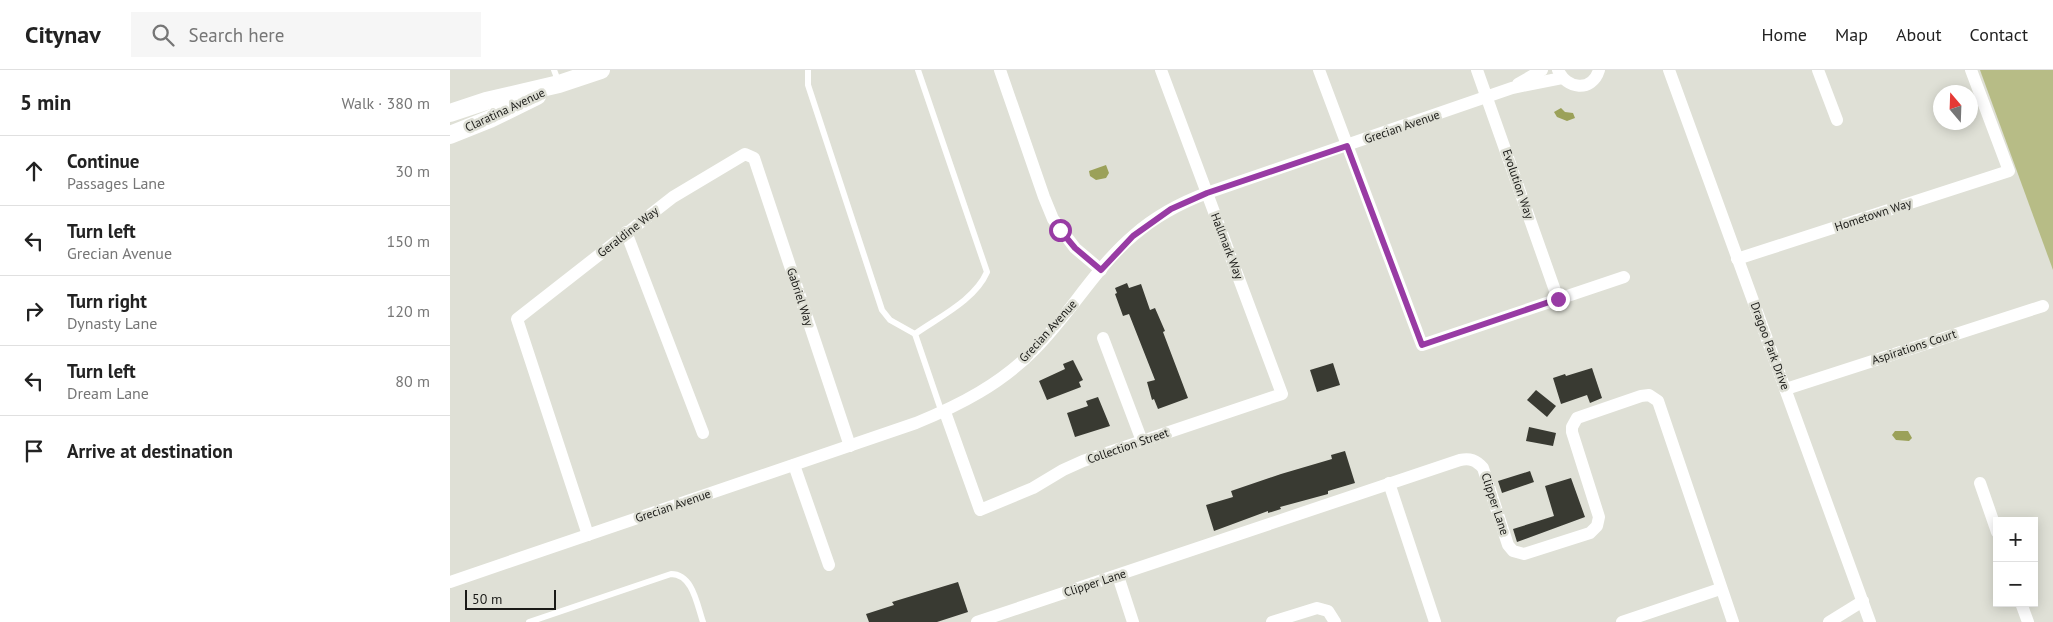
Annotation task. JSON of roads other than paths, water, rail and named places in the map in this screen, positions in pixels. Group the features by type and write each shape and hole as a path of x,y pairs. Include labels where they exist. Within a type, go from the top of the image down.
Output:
{"main road":[{"name":"Claratina Avenue","path":"450,113 557,77 601,70"},
{"name":"Claratina Avenue","path":"450,135 490,119 557,77"}],"street":[{"path":"1000,70 1053,219 1075,248 1101,270"},
{"name":"Hallmark Way","path":"1161,70 1282,394"},
{"path":"1319,70 1422,345 1624,277"},
{"name":"Evolution Way","path":"1477,70 1558,299"},
{"name":"Grecian Avenue","path":"1512,88 1542,70"},
{"name":"Dragoo Park Drive","path":"1669,70 1870,622"},
{"path":"1818,70 1837,120"},
{"name":"Hometown Way","path":"1737,259 2009,171 1971,70"},
{"path":"1560,74 1568,84 1576,86 1585,85 1592,81 1601,71"},
{"name":"Grecian Avenue","path":"450,582 850,446 943,412 992,385 1034,350 1052,331 1101,270 1128,241 1152,221 1171,209 1207,193 1512,88 1560,74"},
{"name":"Geraldine Way","path":"588,535 517,319 673,197 745,154"},
{"name":"Gabriel Way","path":"745,154 754,158 850,446"},
{"path":"626,232 703,433"},
{"name":"Aspirations Court","path":"1786,389 2043,306"},
{"path":"1104,338 1142,441"},
{"name":"Collection Street","path":"943,412 980,510 1025,492 1083,461 1282,394"},
{"name":"Clipper Lane","path":"977,622 1001,618 1118,576 1460,460 1469,459 1478,462 1483,468 1508,545 1513,551 1524,554 1590,533 1597,526 1599,517 1572,427 1577,418 1641,396 1649,396 1658,401 1720,589 1733,622"},
{"path":"794,465 828,565"},
{"path":"1389,483 1435,622"},
{"path":"1980,483 1993,520"},
{"path":"1118,576 1133,622"},
{"path":"1622,622 1720,589"},
{"path":"1829,622 1863,601"},
{"path":"2022,607 2028,622"},
{"path":"1272,622 1317,608 1328,611 1335,622"}],"lane":[{"path":"808,70 808,85 882,310 890,320 915,334 943,412"},
{"path":"915,334 968,297 983,281 987,272 918,70"},
{"path":"529,622 671,574 678,574 689,582 703,622"}]}
